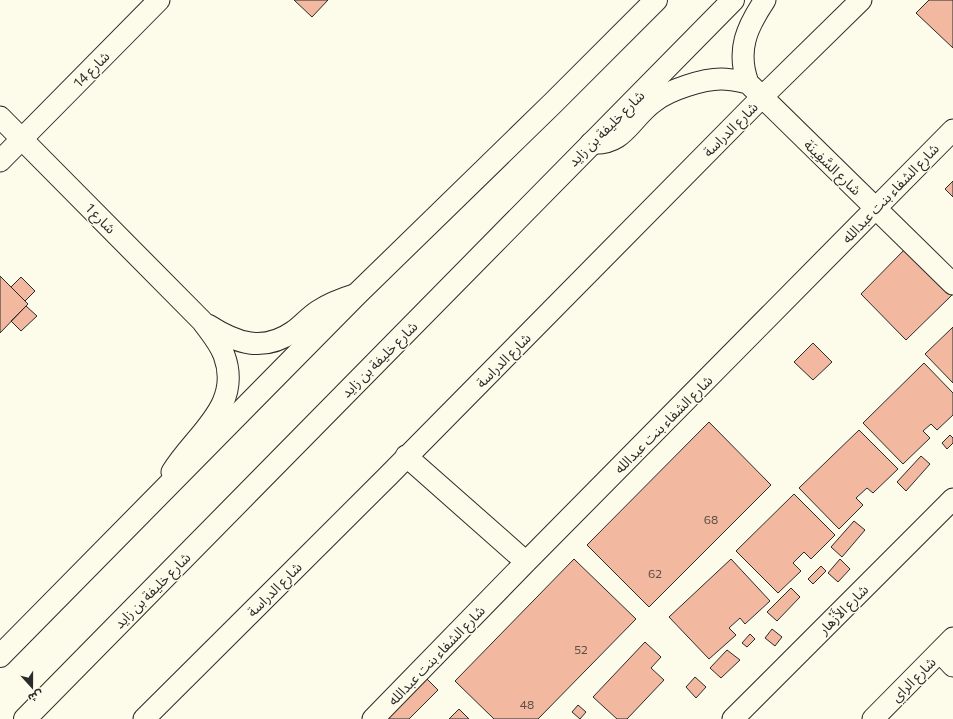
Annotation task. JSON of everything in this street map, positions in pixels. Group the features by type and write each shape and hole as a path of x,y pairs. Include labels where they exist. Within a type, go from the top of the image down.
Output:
{"highway":[{"path":"0,656 357,294 553,103 656,0"},
{"name":"شارع خليفة بن زايد","path":"25,719 733,0"}],"street":[{"name":"شارع 14","path":"23,138 159,0"},
{"path":"755,90 744,73 743,49 751,23 765,0"},
{"name":"شارع الدراسة","path":"144,719 406,456 755,90 861,0"},
{"path":"591,143 602,144 616,139 654,101 670,92 682,88 714,79 734,79 755,90"},
{"name":"شارع السَّفِينَة","path":"755,90 953,284"},
{"name":"شارع 1","path":"0,117 23,138 202,321 224,354 228,381 222,407 178,462 160,493"},
{"name":"شارع الشفاء بنت عبدالله","path":"373,719 953,130"},
{"path":"0,161 23,138"},
{"name":"شارع 1","path":"202,321 234,340 246,343 270,342 293,332 318,311 331,304 357,294"},
{"path":"406,456 526,562"},
{"name":"شارع الأَزْهار","path":"733,719 953,499"},
{"name":"شارع الراي","path":"873,719 949,652"}],"building":[{"path":"294,0 328,0 312,17"},
{"path":"929,0 953,0 953,48 916,13"},
{"path":"953,181 953,197 945,189"},
{"path":"906,248 952,295 906,340 861,294"},
{"path":"0,276 28,304 0,333"},
{"path":"21,277 35,291 25,301 11,287"},
{"path":"26,306 37,316 21,331 11,321"},
{"path":"953,327 953,383 925,354"},
{"path":"813,343 832,362 813,380 794,362"},
{"path":"924,363 953,393 953,415 937,430 931,424 923,431 930,438 903,464 863,423"},
{"path":"709,422 771,485 649,607 587,545"},
{"path":"859,430 898,469 873,493 867,488 856,498 863,505 839,529 799,488"},
{"path":"950,435 953,438 953,443 947,449 942,443"},
{"path":"921,456 930,464 906,491 897,482"},
{"path":"794,494 835,535 811,559 804,552 793,563 801,571 778,593 736,551"},
{"path":"854,521 865,530 842,557 831,547"},
{"path":"574,559 636,619 538,719 494,719 455,681"},
{"path":"731,559 770,601 745,624 740,618 729,628 736,635 709,659 669,617"},
{"path":"840,559 850,569 838,582 828,573"},
{"path":"821,566 826,571 813,584 808,579"},
{"path":"791,588 800,597 777,621 767,612"},
{"path":"772,629 782,637 775,646 765,638"},
{"path":"750,634 755,639 747,647 742,643"},
{"path":"645,642 661,657 651,668 664,680 627,719 617,719 593,697"},
{"path":"727,650 740,660 721,678 710,668"},
{"path":"695,677 706,687 696,698 686,687"},
{"path":"426,678 438,690 409,719 386,719"},
{"path":"578,705 586,712 580,719 572,712"},
{"path":"459,709 469,719 449,719"}]}
